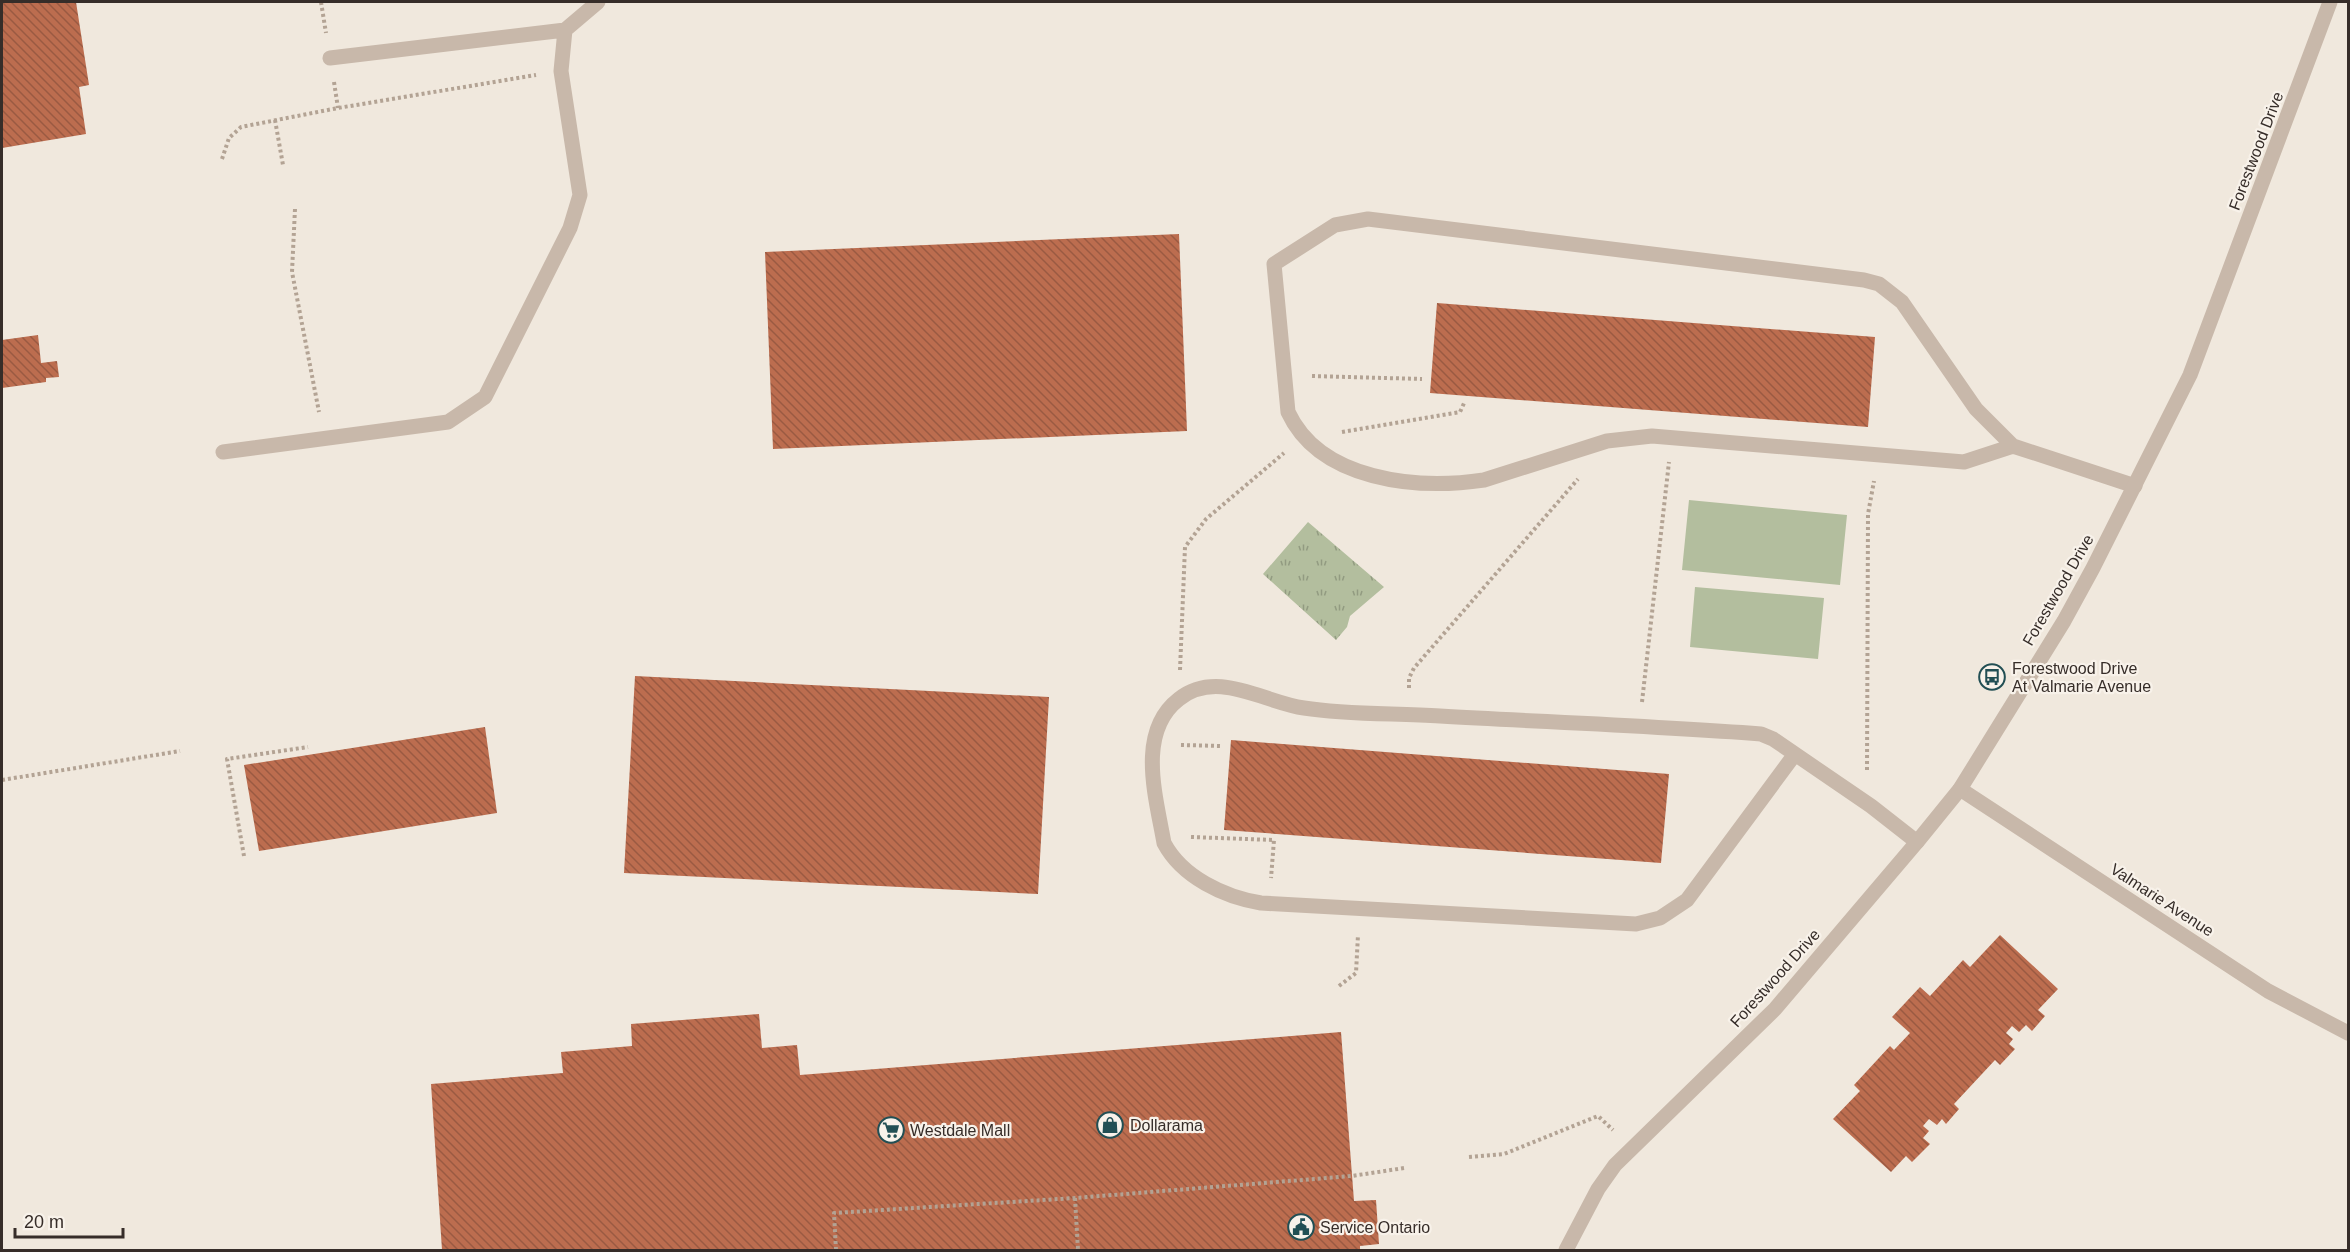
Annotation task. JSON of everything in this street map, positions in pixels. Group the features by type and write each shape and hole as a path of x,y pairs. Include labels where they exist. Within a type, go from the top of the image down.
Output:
{"street":[{"path":"330,58 565,30 598,2"},
{"name":"Forestwood Drive","path":"1566,1251 1598,1189 1632,1146 1775,1009 1960,789 2064,621 2190,375 2330,2"},
{"path":"223,452 448,422 485,397 570,228 580,195 561,71 565,30"},
{"path":"2013,446 1964,462 1878,457 1671,438 1627,437 1475,481 1446,483 1393,479 1353,469 1318,452 1295,428 1288,412 1274,264 1335,225 1368,219 1879,284 1902,302 1976,409 2013,446 2135,486"},
{"path":"1795,754 1698,887 1674,910 1646,922 1246,900 1206,884 1175,861 1164,843 1152,753 1154,732 1168,708 1190,692 1210,686 1221,686 1296,707 1761,734 1795,754 1866,803 1917,842"},
{"name":"Valmarie Avenue","path":"1960,789 2268,991 2349,1033"}],"path":[{"path":"222,159 229,138 241,128 275,120 561,71"},
{"path":"275,120 283,165"},
{"path":"295,209 292,272 324,438"},
{"path":"1284,376 1422,379"},
{"path":"1332,434 1460,412 1465,401"},
{"path":"1640,727 1671,438"},
{"path":"1190,692 1180,677 1185,547 1206,519 1286,451"},
{"path":"1866,803 1868,514 1878,457"},
{"path":"1409,714 1409,678 1414,668 1585,473"},
{"path":"1152,753 1174,745 1222,746"},
{"path":"244,856 227,759 308,747"},
{"path":"2,780 180,751"},
{"path":"1164,843 1191,837 1274,840 1268,903"},
{"path":"1339,986 1356,973 1359,928"},
{"path":"1469,1157 1504,1154 1598,1116 1632,1146"},
{"path":"836,1251 834,1212 1075,1198 1352,1176 1404,1168"},
{"path":"1075,1198 1078,1251"}],"green space":[{"path":"1689,500 1847,515 1840,585 1682,570"},
{"path":"1308,522 1384,587 1350,616 1347,627 1336,640 1263,574"},
{"path":"1695,587 1824,598 1818,659 1690,647"}],"building":[{"path":"2,2 76,2 89,85 79,87 86,134 2,148"},
{"path":"1179,234 1187,431 773,449 765,252"},
{"path":"1437,303 1875,337 1868,427 1430,393"},
{"path":"38,335 41,363 57,361 59,377 46,378 46,382 2,388 2,340"},
{"path":"635,676 1049,697 1038,894 624,873"},
{"path":"485,727 497,813 259,851 244,765"},
{"path":"1231,740 1669,774 1661,863 1224,830"},
{"path":"2000,935 2058,989 2038,1010 2045,1016 2032,1031 2026,1025 2019,1032 2012,1026 2006,1033 2013,1039 2009,1044 2015,1049 2000,1065 1995,1060 1954,1104 1959,1109 1946,1124 1942,1119 1937,1125 1929,1119 1923,1126 1929,1131 1923,1138 1930,1144 1912,1162 1906,1156 1891,1172 1833,1119 1860,1091 1854,1085 1890,1046 1894,1050 1910,1033 1892,1017 1920,987 1930,996 1963,960 1970,967"},
{"name":"Westdale Mall","path":"759,1014 762,1048 797,1045 800,1075 1341,1032 1354,1201 1376,1200 1379,1244 1360,1246 1360,1250 442,1250 431,1084 563,1073 561,1052 632,1046 631,1024"}],"place":[{"name":"Forestwood Drive At Valmarie Avenue","path":"1992,677"},
{"name":"Dollarama","path":"1110,1125"},
{"name":"Westdale Mall","path":"891,1130"},
{"name":"Service Ontario","path":"1301,1227"}]}
